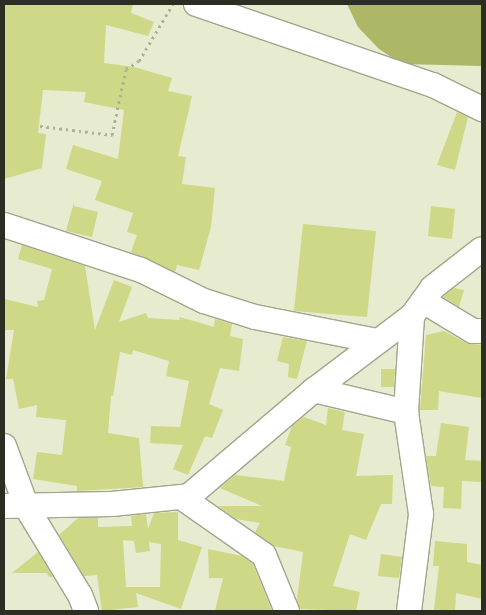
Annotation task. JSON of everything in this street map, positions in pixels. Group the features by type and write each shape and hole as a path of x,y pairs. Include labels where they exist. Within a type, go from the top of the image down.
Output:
{"street":[{"path":"196,4 433,85 482,109"},
{"path":"4,225 141,270 204,301 255,317 376,341"},
{"path":"15,507 189,496 314,390 417,309 432,288 482,249"},
{"path":"417,309 473,331 482,331"},
{"path":"409,611 422,514 406,412 417,309"},
{"path":"314,390 406,412"},
{"path":"4,446 15,507 80,595 86,611"},
{"path":"181,497 264,556 287,611"}],"path":[{"path":"40,126 112,135 126,68 139,61 173,4"}],"shaded area":[{"path":"347,4 482,4 482,66 402,64 379,49 358,27"}],"building":[{"path":"4,4 133,4 131,13 154,22 148,36 106,25 104,63 134,67 172,78 168,91 192,96 178,156 186,157 182,184 215,188 211,227 199,270 177,265 175,272 131,252 137,235 127,232 133,213 95,200 102,181 66,169 73,145 118,159 124,110 84,102 86,92 43,90 38,133 46,134 42,168 4,179"},
{"path":"457,112 468,117 455,170 437,165"},
{"path":"74,202 74,206 98,212 92,237 66,231"},
{"path":"431,206 455,209 452,239 428,236"},
{"path":"303,224 376,231 367,317 294,311"},
{"path":"22,245 85,266 95,330 114,280 132,287 119,322 146,313 148,318 179,320 180,317 214,327 215,319 232,324 230,336 243,339 239,371 220,368 209,404 223,410 212,438 205,436 188,475 173,469 183,445 150,443 151,426 180,427 189,381 166,376 169,361 133,350 132,355 120,352 113,396 111,396 108,433 139,438 143,487 77,491 77,486 33,479 37,452 62,455 66,420 36,417 37,405 19,409 13,379 6,379 14,330 4,330 4,299 38,307 37,301 44,300 52,269 18,259"},
{"path":"454,288 464,290 459,307 443,297"},
{"path":"444,331 466,343 482,345 482,398 439,391 438,410 420,410 426,335"},
{"path":"283,337 307,341 297,379 288,377 289,364 277,361"},
{"path":"381,369 395,369 394,387 381,387"},
{"path":"328,408 345,412 342,430 364,434 356,476 393,475 392,504 381,504 366,540 350,534 333,586 360,592 356,611 300,609 297,599 303,552 274,546 255,532 260,523 236,519 218,506 262,506 220,488 235,475 284,481 291,447 285,445 292,426 304,417 326,425"},
{"path":"441,423 469,427 465,460 482,461 482,482 462,481 461,509 443,508 444,487 431,486 426,456 436,456"},
{"path":"178,512 178,540 202,547 181,609 136,593 138,607 102,611 97,575 84,576 59,535 78,518 98,518 98,527 132,526 131,516 146,514 148,529 154,513","holes":["123,540 134,541 136,553 150,551 149,542 161,544 160,587 126,587"]},
{"path":"435,541 467,544 467,562 482,565 482,599 456,593 455,611 434,610 439,566 433,566"},
{"path":"208,549 242,556 253,564 272,611 215,611 223,578 209,578"},
{"path":"38,552 53,577 49,577 47,573 12,573"},
{"path":"381,554 402,557 399,578 378,576"}]}
